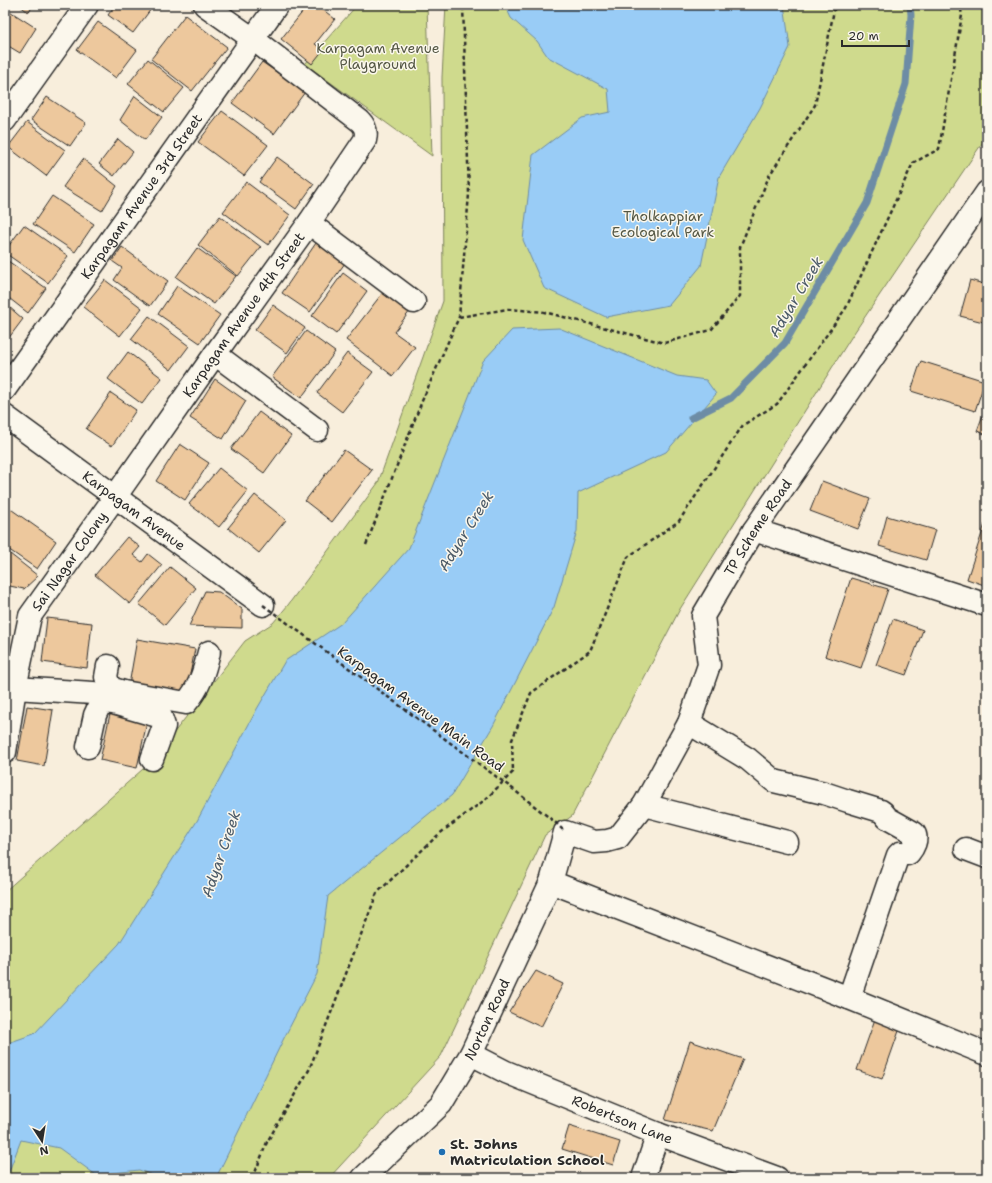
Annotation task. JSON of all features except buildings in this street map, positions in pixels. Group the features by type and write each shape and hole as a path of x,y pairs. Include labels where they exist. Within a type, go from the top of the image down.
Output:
{"street":[{"path":"5,120 88,5"},
{"path":"205,5 253,39"},
{"name":"Karpagam Avenue 3rd Street","path":"5,389 277,5"},
{"name":"Karpagam Avenue 4th Street","path":"116,497 215,354 309,223 362,146 367,134 364,125 360,121 253,39"},
{"name":"TP Scheme Road","path":"565,832 594,842 618,838 644,805 689,723 709,665 703,616 754,530 987,192"},
{"path":"309,223 414,302"},
{"path":"215,354 316,430"},
{"name":"Karpagam Avenue","path":"5,416 263,605"},
{"name":"Sai Nagar Colony","path":"5,752 10,687 30,616 116,497"},
{"path":"754,530 987,605"},
{"path":"10,687 100,686 124,692 186,703 193,695 202,679 209,652"},
{"path":"88,747 100,686"},
{"path":"100,686 113,703 161,717 164,726 152,759"},
{"path":"689,723 748,759 774,781 824,793 881,811 886,817 916,835 916,840 909,853 900,853 898,855 849,998"},
{"path":"644,805 787,842"},
{"name":"Norton Road","path":"363,1178 441,1104 471,1054 551,882 565,832"},
{"path":"966,849 987,857"},
{"path":"551,882 849,998 987,1054"},
{"name":"Robertson Lane","path":"471,1054 506,1072 658,1134 777,1178"},
{"path":"643,1178 658,1134"}],"path":[{"path":"366,545 422,401 459,317 469,194 462,5"},
{"path":"459,317 508,309 544,312 664,343 711,330 740,296 740,247 769,176 815,105 835,5"},
{"path":"253,1178 267,1142 309,1070 378,893 439,834 486,799 513,772 512,740 530,693 590,651 628,557 680,521 743,425 777,404 846,308 913,163 939,149 962,15 960,5"},
{"name":"Karpagam Avenue Main Road","path":"263,605 509,786 556,823 565,832"}],"green space":[{"name":"Karpagam Avenue Playground","path":"357,5 427,5 432,156 305,64"},
{"name":"Tholkappiar Ecological Park","path":"446,5 987,5 987,136 852,336 680,609 572,816 545,835 441,1056 329,1178 5,1178 5,891 152,761 245,641 273,623 288,605 378,483 443,301 442,77"}],"water":[{"path":"505,5 784,5 790,47 760,108 719,177 701,266 669,305 606,317 544,288 523,240 533,155 582,118 610,112 608,89 548,57 537,41 511,18"},
{"path":"559,328 677,376 706,380 716,394 666,452 578,493 577,531 554,607 493,726 452,795 328,896 317,974 216,1178 160,1178 139,1170 96,1175 59,1148 21,1140 8,1174 5,1178 5,1044 34,1034 119,944 197,821 257,709 285,661 342,623 409,548 483,361 512,330"}],"waterway":[{"name":"Adyar Creek","path":"691,418 731,398 785,343 867,203 906,84 911,15 910,5"}],"place":[{"name":"St. Johns Matriculation School","path":"442,1152"}]}
